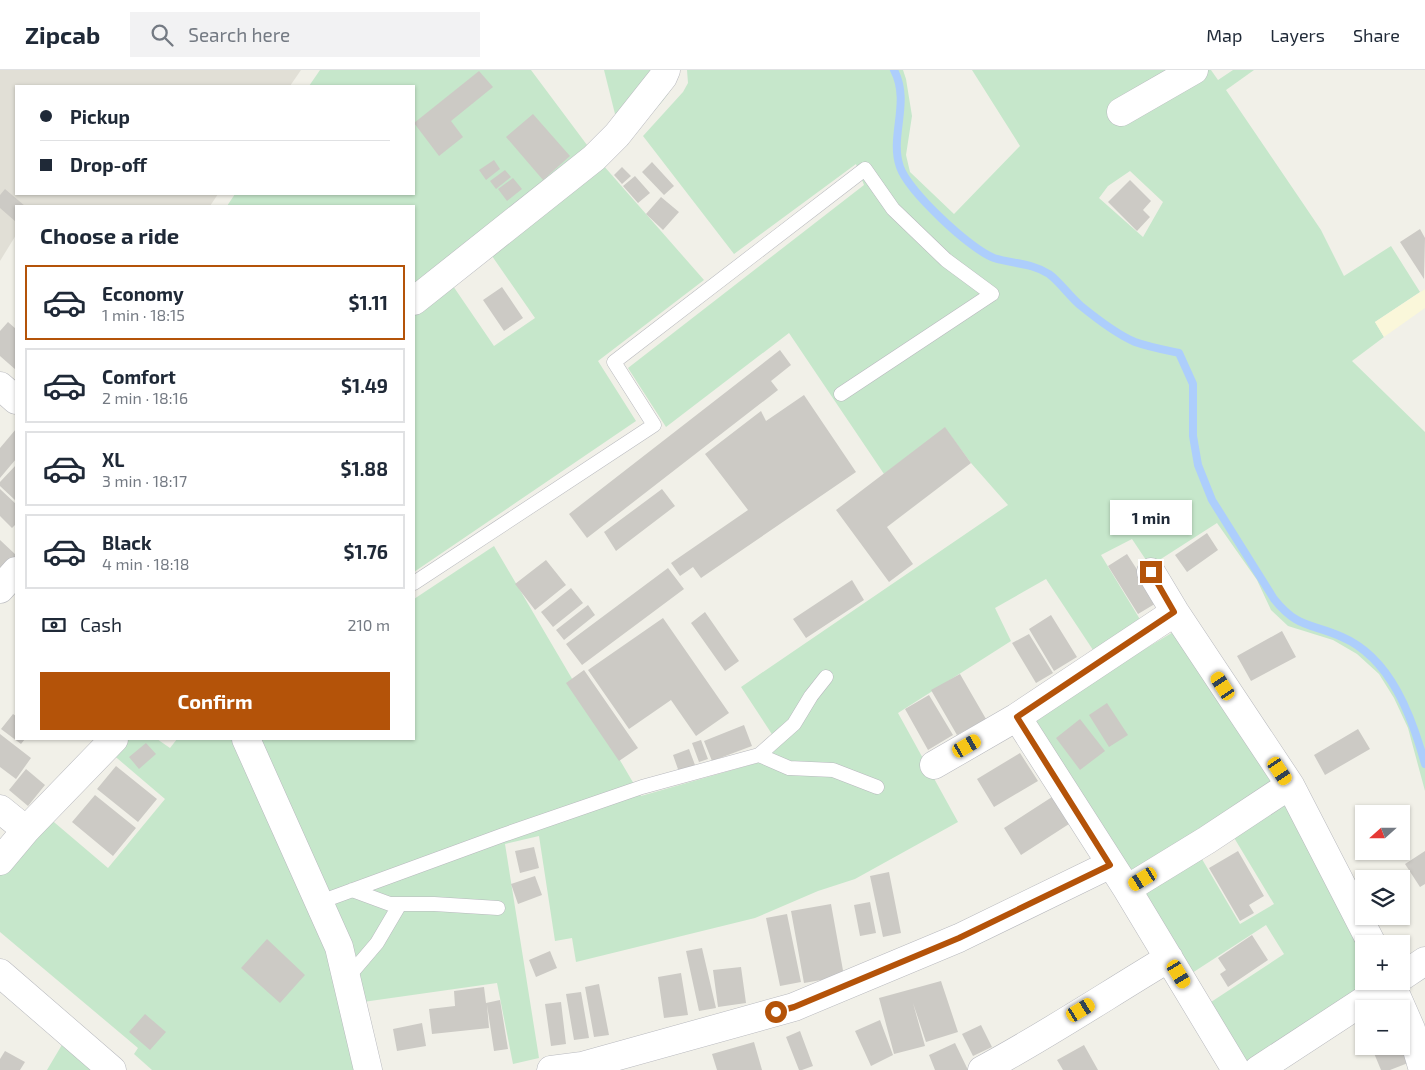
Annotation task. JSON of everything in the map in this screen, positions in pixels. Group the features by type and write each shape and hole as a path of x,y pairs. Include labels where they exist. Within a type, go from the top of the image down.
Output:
{"street":[{"path":"415,299 594,158 618,135 663,77 666,70"},
{"path":"1121,112 1194,70"},
{"path":"0,386 15,399"},
{"path":"0,589 15,572"},
{"path":"1151,572 1174,612 1290,785 1367,935"},
{"path":"934,765 1017,717 1174,612"},
{"path":"1017,717 1127,889 1236,1070"},
{"path":"0,861 26,830 113,740"},
{"path":"246,740 339,947 348,977 368,1070"},
{"path":"1127,889 1290,785"},
{"path":"0,809 26,830"},
{"path":"551,1070 582,1066 794,1007 959,938 1110,865"},
{"path":"982,1070 1041,1037 1169,958"},
{"path":"1410,971 1425,961"},
{"path":"0,973 112,1070"},
{"path":"1258,1070 1380,990"},
{"path":"1397,990 1424,1070"}],"lane":[{"path":"415,582 654,425 614,362 865,169 894,209 946,260 992,294 842,394"},
{"path":"320,902 503,835 642,787 759,755 794,724 810,696 826,677"},
{"path":"759,755 789,768 833,770 876,786"},
{"path":"352,890 390,904 498,908"},
{"path":"348,977 377,943 400,904"}],"shaded area":[{"path":"0,70 301,70 291,85 15,85 15,195 217,195 211,205 15,205 15,237 0,261"}],"green space":[{"path":"320,70 531,70 590,149 415,291 415,205 228,205 234,195 415,195 415,85 310,85"},
{"path":"604,70 676,70 676,78 665,98 622,142"},
{"path":"687,70 903,70 912,116 906,155 910,172 954,214 1020,146 972,70 1211,70 1218,80 1233,70 1254,70 1226,90 1321,230 1344,276 1391,246 1420,292 1375,322 1384,337 1352,361 1425,432 1425,791 1408,728 1394,698 1379,674 1357,654 1333,640 1288,626 1271,610 1257,580 1217,523 1150,566 1132,539 1101,555 1144,626 1095,653 1046,579 995,608 1011,641 898,713 958,822 855,879 818,891 755,918 576,962 572,938 555,941 539,836 505,844 539,1058 513,1064 497,983 363,1002 256,740 415,740 415,598 494,546 641,796 764,761 779,745 741,687 1008,505 971,463 945,428 884,474 789,333 666,427 628,368 864,185 856,164 734,254 643,136 683,92 688,83","holes":["1130,171 1163,202 1143,237 1099,198 1108,186"]},
{"path":"603,165 704,280 598,361 636,421 415,571 415,312 451,283 494,346 535,318 492,256"},
{"path":"1175,631 1283,778 1132,875 1026,720"},
{"path":"122,740 158,740 170,748 176,740 235,740 322,927 361,1070 152,1070 134,1054 138,1048 0,932 0,875 48,817 108,868 165,799 111,753"},
{"path":"1285,800 1355,894 1355,925 1376,925 1382,935 1355,935 1355,990 1368,990 1248,1061 1244,1060 1208,1004 1284,954 1266,925 1189,975 1137,892 1199,854 1240,924 1274,904 1230,831"},
{"path":"63,1043 93,1070 47,1070"}],"sand":[{"path":"1425,289 1425,308 1384,337 1375,322"}],"building":[{"path":"479,71 493,87 451,121 463,137 439,156 415,122"},
{"path":"533,114 570,156 543,180 506,137"},
{"path":"494,160 500,169 486,180 479,170"},
{"path":"652,162 674,186 664,195 642,172"},
{"path":"622,167 631,176 622,184 614,175"},
{"path":"505,170 511,177 496,189 490,181"},
{"path":"635,176 650,193 638,203 623,186"},
{"path":"513,178 522,189 507,201 498,189"},
{"path":"1130,180 1151,201 1143,210 1150,217 1137,231 1108,202"},
{"path":"5,189 24,205 15,205 15,221 0,208 0,195"},
{"path":"661,197 679,212 663,230 646,214"},
{"path":"1420,229 1425,238 1424,279 1400,242"},
{"path":"502,287 523,318 504,331 483,300"},
{"path":"8,322 15,328 15,369 0,356 0,331"},
{"path":"780,350 791,365 771,381 778,390 587,538 569,514"},
{"path":"804,395 856,472 701,578 693,567 680,576 671,563 748,510 705,454 761,411 766,421"},
{"path":"945,427 971,463 887,527 913,564 889,582 836,510"},
{"path":"15,430 15,460 0,478 0,448"},
{"path":"15,466 15,500 0,486 0,482"},
{"path":"0,489 15,503 15,525 12,528 0,516"},
{"path":"662,489 675,506 616,551 604,532"},
{"path":"1207,533 1218,550 1187,572 1175,555"},
{"path":"0,540 15,554 15,561 0,574"},
{"path":"1127,554 1158,602 1138,614 1108,566"},
{"path":"546,560 566,585 535,610 515,584"},
{"path":"668,568 684,589 582,665 566,644"},
{"path":"852,580 864,600 806,638 793,619"},
{"path":"571,588 583,603 553,627 541,612"},
{"path":"588,605 595,615 564,640 556,630"},
{"path":"705,612 739,661 725,671 691,623"},
{"path":"1051,615 1077,657 1054,671 1029,629"},
{"path":"663,618 729,713 696,736 671,700 629,729 588,670"},
{"path":"1282,631 1296,657 1251,681 1237,656"},
{"path":"1029,634 1053,673 1036,683 1012,643"},
{"path":"584,670 638,748 619,761 566,683"},
{"path":"960,674 986,719 957,735 931,690"},
{"path":"929,695 953,735 928,750 905,709"},
{"path":"1107,703 1128,735 1109,747 1089,715"},
{"path":"13,714 15,715 15,740 1,729"},
{"path":"1080,719 1105,751 1080,770 1056,738"},
{"path":"744,725 752,746 712,761 704,741"},
{"path":"1358,729 1370,749 1325,775 1314,755"},
{"path":"0,734 31,758 16,779 0,767"},
{"path":"16,740 24,740 21,744"},
{"path":"701,740 708,759 699,762 692,743"},
{"path":"146,743 156,754 139,769 129,757"},
{"path":"689,749 695,765 679,772 673,755"},
{"path":"1020,753 1038,781 994,807 977,779"},
{"path":"116,766 157,799 138,822 97,789"},
{"path":"26,769 45,785 28,806 9,790"},
{"path":"95,795 136,828 113,856 72,822"},
{"path":"1052,797 1069,824 1021,855 1004,828"},
{"path":"534,847 539,868 520,873 515,851"},
{"path":"1238,851 1264,896 1249,905 1254,913 1240,921 1209,868"},
{"path":"1425,851 1425,884 1420,887 1405,864"},
{"path":"889,872 901,933 883,937 870,876"},
{"path":"535,876 542,895 518,904 511,884"},
{"path":"870,902 876,933 860,936 854,905"},
{"path":"831,904 844,976 804,983 791,911"},
{"path":"787,914 801,982 780,986 766,918"},
{"path":"1252,935 1268,960 1228,987 1220,974 1226,970 1218,958"},
{"path":"267,939 305,975 280,1003 241,968"},
{"path":"702,948 716,1008 699,1011 686,951"},
{"path":"550,951 557,968 536,977 529,960"},
{"path":"741,967 746,1003 718,1007 713,970"},
{"path":"681,973 688,1015 664,1018 658,977"},
{"path":"941,981 958,1032 926,1042 913,1003 925,1046 894,1054 879,998"},
{"path":"599,984 609,1035 594,1037 585,987"},
{"path":"484,987 486,1003 500,1000 508,1049 494,1051 487,1005 489,1028 432,1034 429,1009 455,1006 454,991"},
{"path":"581,992 589,1038 574,1040 566,994"},
{"path":"561,1002 566,1044 551,1046 545,1004"},
{"path":"145,1014 166,1032 150,1050 129,1032"},
{"path":"880,1020 893,1055 871,1066 855,1031"},
{"path":"422,1023 426,1046 397,1051 393,1029"},
{"path":"981,1025 992,1047 973,1056 962,1034"},
{"path":"800,1031 813,1066 802,1070 799,1070 786,1037"},
{"path":"754,1042 762,1070 717,1070 712,1054"},
{"path":"955,1043 968,1070 935,1070 929,1055"},
{"path":"1084,1045 1098,1070 1063,1070 1057,1060"},
{"path":"5,1051 25,1062 20,1070 0,1070 0,1059"},
{"path":"1375,1055 1405,1055 1408,1063 1390,1070 1381,1070"}],"waterway":[{"path":"894,70 899,82 901,95 897,155 905,177 941,218 984,253 994,258 1043,270 1053,277 1081,306 1121,335 1140,344 1179,353 1193,384 1193,436 1198,465 1212,500 1274,599 1290,616 1305,624 1342,637 1374,659 1397,691 1406,709 1425,764"}],"route":[{"path":"776,1012 794,1007 959,938 1110,865 1017,717 1174,612 1151,572"}]}
